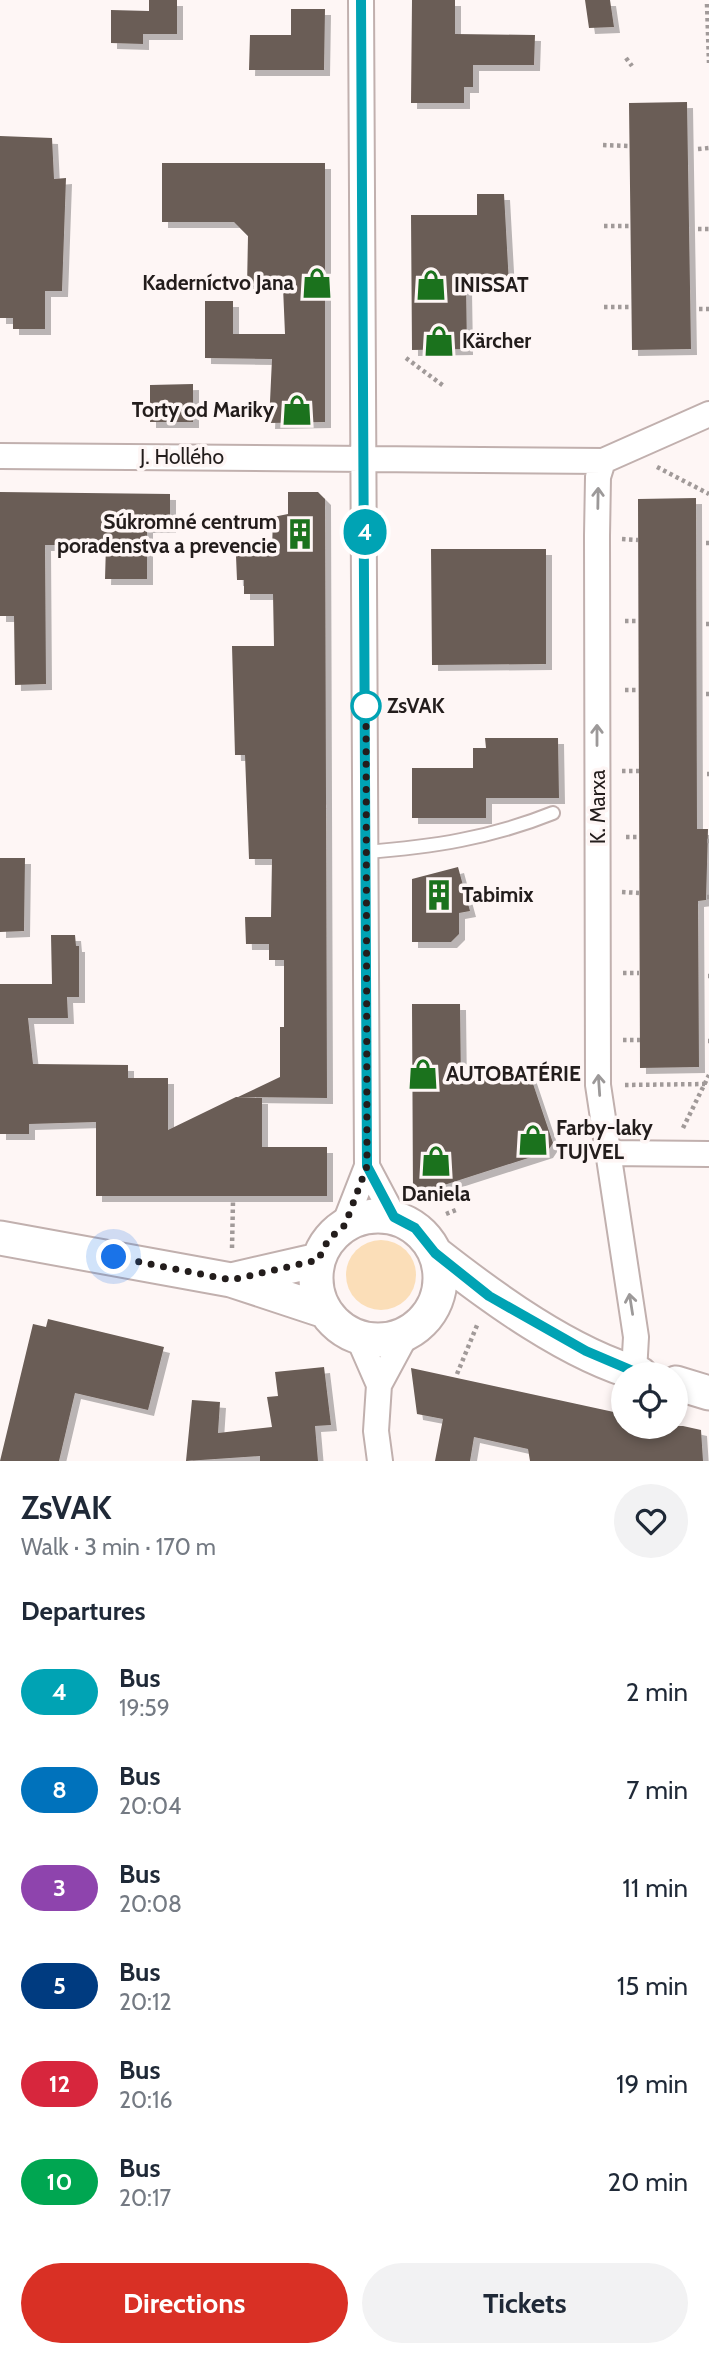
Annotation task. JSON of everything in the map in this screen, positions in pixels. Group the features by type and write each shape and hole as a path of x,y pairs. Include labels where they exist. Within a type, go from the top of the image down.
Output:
{"street":[{"path":"345,1225 367,1166 361,0"},
{"path":"365,458 603,461 709,414"},
{"name":"J. Hollého","path":"0,456 365,458"},
{"name":"K. Marxa","path":"603,461 598,477 597,536 598,1085 636,1337 637,1362"},
{"path":"607,1153 709,1154"},
{"path":"367,1166 394,1217"},
{"path":"325,1311 316,1287 318,1260 328,1240 345,1225 369,1216 394,1217 422,1233 435,1253 484,1310 612,1362"},
{"path":"0,1238 232,1264 318,1260"},
{"path":"379,1385 440,1285 435,1253"},
{"path":"232,1264 325,1311 340,1327 358,1337 378,1340 417,1324 484,1310"},
{"path":"358,1337 379,1385 376,1431 380,1461"},
{"path":"688,1386 709,1392"}],"lane":[{"path":"366,852 407,849 506,832 553,813"}],"path":[{"path":"707,4 709,63"},
{"path":"626,58 632,66"},
{"path":"603,145 629,146"},
{"path":"698,149 709,148"},
{"path":"604,226 630,226"},
{"path":"698,229 709,229"},
{"path":"604,307 631,307"},
{"path":"699,309 709,309"},
{"path":"406,358 445,387"},
{"path":"648,464 682,478 709,494"},
{"path":"618,621 638,621"},
{"path":"618,690 638,690"},
{"path":"619,771 639,771"},
{"path":"619,837 639,837"},
{"path":"619,892 639,893"},
{"path":"619,973 639,973"},
{"path":"619,1040 640,1040"},
{"path":"680,1133 709,1075"},
{"path":"619,1085 705,1084"},
{"path":"232,1264 233,1200"},
{"path":"446,1214 456,1210"},
{"path":"457,1374 484,1310"}],"shaded area":[{"path":"374,1240 388,1240 401,1246 410,1255 416,1282 406,1300 388,1310 374,1310 361,1304 352,1295 346,1282 346,1268 352,1255 361,1246"}],"building":[{"path":"149,0 177,0 177,34 143,34 143,44 111,43 111,10 149,11"},
{"path":"412,0 455,0 455,34 535,35 534,65 473,65 473,87 464,87 464,103 411,103"},
{"path":"585,0 610,0 614,27 589,28"},
{"path":"291,9 325,9 324,70 249,70 250,35 291,35"},
{"path":"687,102 691,349 632,350 629,103"},
{"path":"0,136 52,138 54,179 66,178 62,291 45,291 45,329 13,329 13,318 0,318"},
{"path":"162,163 325,163 325,422 269,423 272,359 205,358 205,301 233,301 233,334 285,334 283,287 247,287 248,236 234,222 162,222"},
{"path":"477,194 504,194 509,284 466,285 467,349 412,350 411,215 477,215"},
{"path":"193,384 193,422 150,422 150,385"},
{"path":"0,492 170,494 170,527 147,527 147,579 105,579 106,545 45,545 46,684 15,685 14,616 0,616"},
{"path":"288,492 318,492 325,499 327,1098 238,1097 280,1077 280,1027 284,1027 284,960 269,960 269,944 246,944 245,917 271,917 272,859 249,859 245,755 235,755 232,646 274,646 273,594 244,594 244,580 237,580 236,556 259,555 259,550 272,550 273,517 288,514"},
{"path":"696,498 697,829 708,829 706,900 698,901 699,1067 640,1068 638,499"},
{"path":"431,549 546,549 546,664 432,665"},
{"path":"485,738 558,738 559,798 486,798 486,818 412,818 412,768 473,768 473,748 486,748"},
{"path":"0,858 25,858 24,931 0,932"},
{"name":"Tabimix","path":"458,867 470,911 459,913 459,934 451,942 412,942 412,879"},
{"path":"51,935 75,935 76,946 79,946 79,997 67,997 68,1018 28,1018 33,1064 128,1065 128,1078 168,1078 168,1130 236,1097 262,1098 262,1147 327,1147 327,1196 96,1196 96,1122 29,1124 29,1134 0,1134 0,984 52,984"},
{"path":"412,1004 460,1004 461,1084 527,1066 553,1143 547,1152 413,1195"},
{"path":"48,1319 164,1347 148,1410 75,1393 59,1461 0,1461 33,1324 46,1327"},
{"path":"324,1367 331,1425 315,1426 318,1461 260,1461 260,1456 186,1461 192,1400 220,1402 218,1433 272,1427 267,1397 278,1396 275,1372"},
{"path":"411,1368 611,1411 611,1439 688,1439 688,1427 701,1430 703,1461 530,1461 528,1449 474,1437 470,1461 435,1461 443,1419 417,1414"}],"bus line":[{"name":"4","path":"361,0 367,1166 394,1217 422,1233 435,1253 489,1296 586,1351 611,1362"}],"place":[{"name":"Kaderníctvo Jana","path":"317,283"},
{"name":"INISSAT","path":"431,285"},
{"name":"Kärcher","path":"439,341"},
{"name":"Torty od Mariky","path":"297,410"},
{"name":"Súkromné centrum poradenstva a prevencie","path":"300,534"},
{"name":"ZsVAK","path":"366,706"},
{"name":"Tabimix","path":"439,895"},
{"name":"AUTOBATÉRIE","path":"423,1074"},
{"name":"Farby-laky TUJVEL","path":"533,1140"},
{"name":"Daniela","path":"436,1161"}],"route":[{"path":"114,1257 231,1280 318,1260 328,1240 345,1225 367,1166 366,706"}]}
